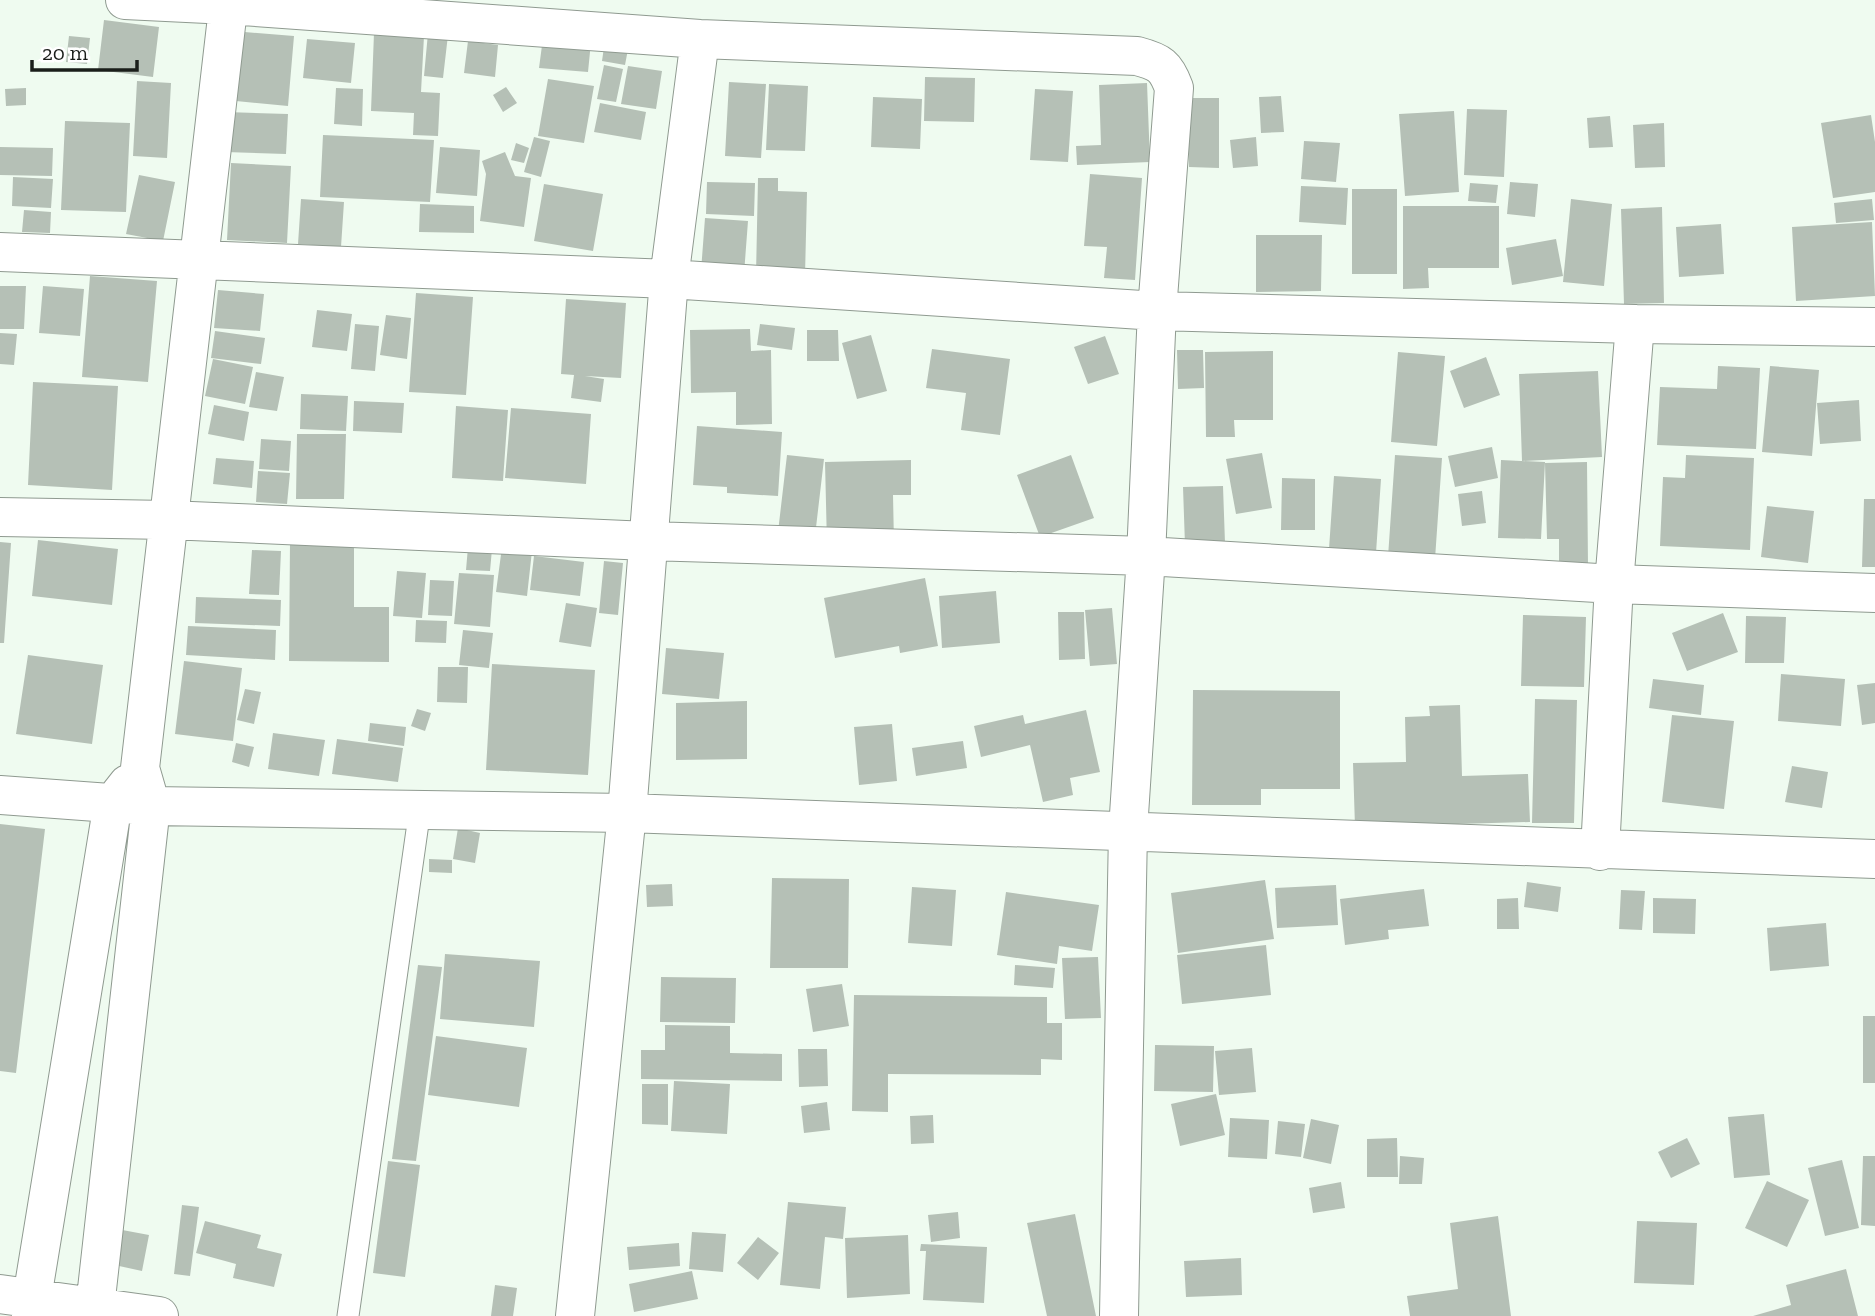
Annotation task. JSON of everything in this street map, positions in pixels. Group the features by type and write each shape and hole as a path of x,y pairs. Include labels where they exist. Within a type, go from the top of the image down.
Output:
{"street":[{"path":"125,0 228,2 700,39 1137,56 1153,60 1167,70 1174,88 1157,311 1146,556 1128,830 1119,1316"},
{"path":"95,1312 151,806 140,768 228,2"},
{"path":"575,1316 627,813 669,279 700,39"},
{"path":"0,252 669,279 1157,311 1635,324 1875,327"},
{"path":"1600,851 1614,584 1635,324"},
{"path":"0,517 168,520 648,541 1146,556 1614,584 1875,593"},
{"path":"140,768 113,803 21,1303 159,1316"},
{"path":"0,795 151,806 627,813 1128,830 1600,851 1875,859"}],"lane":[{"path":"348,1316 420,809"}],"building":[{"path":"104,20 159,27 153,77 98,70"},
{"path":"233,31 294,36 288,106 226,100"},
{"path":"374,33 424,36 421,92 440,93 438,136 413,135 414,113 371,111"},
{"path":"428,33 448,35 443,78 424,76"},
{"path":"69,36 90,38 87,64 66,62"},
{"path":"543,38 591,42 588,72 539,68"},
{"path":"307,39 355,43 351,83 303,78"},
{"path":"605,40 629,44 625,65 602,61"},
{"path":"468,41 498,45 495,77 464,73"},
{"path":"604,65 623,69 616,102 597,99"},
{"path":"628,66 662,71 656,109 621,104"},
{"path":"925,77 975,78 974,122 924,121"},
{"path":"548,79 594,86 584,143 538,136"},
{"path":"137,81 171,83 167,158 133,156"},
{"path":"729,82 766,84 761,158 725,156"},
{"path":"1147,83 1150,162 1077,165 1076,146 1101,145 1099,85"},
{"path":"769,84 808,86 805,151 766,150"},
{"path":"506,87 517,103 503,112 493,95"},
{"path":"26,88 26,105 6,106 5,89"},
{"path":"336,88 363,89 362,126 334,124"},
{"path":"1035,89 1073,91 1068,162 1030,160"},
{"path":"1281,96 1284,132 1261,133 1259,97"},
{"path":"873,97 922,99 920,149 871,147"},
{"path":"1188,98 1219,98 1219,168 1189,167"},
{"path":"600,103 646,112 641,140 594,132"},
{"path":"1467,109 1507,110 1504,177 1464,175"},
{"path":"1454,111 1459,192 1405,196 1399,114"},
{"path":"226,112 288,114 286,154 225,152"},
{"path":"1871,115 1875,142 1875,192 1833,198 1821,123"},
{"path":"1610,116 1613,147 1589,148 1587,118"},
{"path":"65,121 130,123 126,212 61,210"},
{"path":"1664,123 1665,167 1635,168 1633,125"},
{"path":"323,135 434,140 430,202 320,197"},
{"path":"534,137 550,141 541,177 524,172"},
{"path":"1256,137 1258,166 1233,168 1230,140"},
{"path":"1304,141 1340,143 1336,182 1301,179"},
{"path":"516,143 529,148 524,163 511,160"},
{"path":"0,147 53,148 52,176 0,175"},
{"path":"440,147 480,150 477,196 436,193"},
{"path":"505,152 515,176 531,178 524,227 480,221 486,174 482,161"},
{"path":"231,163 291,166 287,243 227,240"},
{"path":"1090,174 1142,178 1135,280 1104,278 1107,247 1084,246"},
{"path":"139,175 175,182 163,241 126,234"},
{"path":"13,177 53,179 51,208 12,206"},
{"path":"758,178 778,178 778,191 807,192 805,276 756,275"},
{"path":"707,182 755,183 754,216 706,214"},
{"path":"1510,182 1538,184 1535,217 1507,214"},
{"path":"1470,183 1498,185 1496,203 1468,201"},
{"path":"544,184 603,194 593,251 534,241"},
{"path":"1301,186 1348,188 1346,225 1299,222"},
{"path":"1352,189 1397,189 1397,274 1352,274"},
{"path":"301,199 344,202 341,247 298,244"},
{"path":"1571,199 1612,204 1604,286 1563,282"},
{"path":"1872,199 1874,220 1836,223 1834,203"},
{"path":"420,204 474,206 474,233 419,232"},
{"path":"1403,206 1499,206 1499,268 1428,268 1429,288 1403,289"},
{"path":"1662,207 1664,303 1624,304 1621,209"},
{"path":"24,210 51,212 50,233 22,232"},
{"path":"705,218 748,221 744,274 701,271"},
{"path":"1872,222 1875,296 1796,301 1792,227"},
{"path":"1721,224 1724,274 1679,277 1676,227"},
{"path":"1256,235 1322,235 1321,291 1256,292"},
{"path":"1556,239 1563,276 1512,285 1506,248"},
{"path":"90,276 157,281 148,382 82,377"},
{"path":"0,286 26,286 24,329 0,329"},
{"path":"43,286 84,289 80,336 39,333"},
{"path":"218,290 264,294 260,331 214,328"},
{"path":"416,293 473,297 466,395 409,392"},
{"path":"566,299 626,303 621,378 585,376 604,379 601,402 571,398 574,375 561,374"},
{"path":"317,310 352,314 347,351 312,347"},
{"path":"386,315 411,318 407,359 380,355"},
{"path":"355,324 379,326 375,371 351,369"},
{"path":"760,324 795,328 792,350 757,345"},
{"path":"750,329 751,351 771,350 772,424 736,425 736,392 691,393 690,330"},
{"path":"807,330 838,330 839,361 807,361"},
{"path":"215,331 265,338 261,364 211,358"},
{"path":"0,333 17,334 14,365 0,364"},
{"path":"871,335 887,391 857,399 842,343"},
{"path":"1105,336 1119,374 1088,384 1074,347"},
{"path":"932,349 1010,359 1000,435 961,430 966,393 926,388"},
{"path":"1177,350 1203,350 1204,388 1178,389"},
{"path":"1273,351 1273,420 1234,420 1235,437 1206,437 1205,352"},
{"path":"1398,352 1445,356 1437,446 1391,442"},
{"path":"1486,357 1500,395 1464,408 1450,371"},
{"path":"213,359 253,367 245,404 205,396"},
{"path":"1718,366 1760,368 1756,449 1657,445 1660,387 1717,389"},
{"path":"1770,366 1819,370 1812,456 1762,452"},
{"path":"1598,371 1602,457 1522,461 1519,374"},
{"path":"256,372 284,377 277,411 249,407"},
{"path":"33,382 118,386 112,490 28,485"},
{"path":"301,394 348,396 346,431 300,429"},
{"path":"1859,400 1861,441 1820,444 1817,403"},
{"path":"354,401 404,403 402,433 353,431"},
{"path":"214,405 249,412 244,441 208,434"},
{"path":"456,406 508,410 503,481 452,478"},
{"path":"511,408 591,414 586,484 505,478"},
{"path":"697,426 782,432 778,496 727,493 727,487 693,485"},
{"path":"297,434 346,434 344,499 296,499"},
{"path":"261,439 291,441 289,471 259,469"},
{"path":"1492,447 1498,478 1455,487 1448,456"},
{"path":"1262,453 1272,508 1236,514 1226,459"},
{"path":"787,455 824,459 815,536 778,532"},
{"path":"1071,455 1094,518 1040,537 1017,475"},
{"path":"1395,455 1442,458 1435,559 1388,557"},
{"path":"1686,455 1754,458 1750,550 1660,546 1663,477 1685,478"},
{"path":"216,458 254,461 252,488 213,484"},
{"path":"911,460 911,495 893,495 894,543 827,545 825,462"},
{"path":"1501,460 1545,462 1541,539 1498,538"},
{"path":"1587,462 1588,565 1559,566 1559,539 1547,539 1545,463"},
{"path":"258,471 290,473 287,504 256,502"},
{"path":"1334,476 1381,479 1376,553 1329,549"},
{"path":"1282,478 1315,479 1315,530 1281,530"},
{"path":"1223,486 1225,543 1185,545 1183,487"},
{"path":"1482,491 1486,523 1462,526 1458,494"},
{"path":"1864,499 1875,499 1875,567 1862,567"},
{"path":"1767,506 1814,511 1808,563 1761,557"},
{"path":"38,540 118,549 112,605 32,596"},
{"path":"0,542 11,543 4,643 0,643"},
{"path":"290,542 354,542 354,607 389,607 389,662 289,661"},
{"path":"468,547 492,549 490,571 466,570"},
{"path":"502,547 532,551 527,596 496,592"},
{"path":"252,550 281,551 279,595 249,594"},
{"path":"534,556 584,562 580,596 530,590"},
{"path":"604,561 623,563 618,615 599,613"},
{"path":"397,571 426,573 422,618 393,616"},
{"path":"459,573 494,575 490,627 454,624"},
{"path":"925,578 938,646 900,653 899,646 835,658 824,598"},
{"path":"430,580 454,581 452,616 428,615"},
{"path":"996,591 1000,643 942,648 939,596"},
{"path":"196,597 281,600 280,626 195,623"},
{"path":"566,603 597,608 591,647 559,642"},
{"path":"1112,608 1117,664 1090,666 1085,610"},
{"path":"1058,612 1084,612 1085,659 1059,660"},
{"path":"1723,613 1738,652 1687,671 1672,633"},
{"path":"1523,615 1586,617 1584,687 1521,686"},
{"path":"1746,616 1786,617 1784,663 1745,663"},
{"path":"416,620 447,621 446,643 415,642"},
{"path":"188,626 276,630 275,660 186,655"},
{"path":"463,630 493,633 489,668 459,665"},
{"path":"666,648 724,653 719,699 662,694"},
{"path":"28,655 103,665 92,744 16,734"},
{"path":"184,661 242,668 233,741 175,734"},
{"path":"492,664 595,670 588,775 486,770"},
{"path":"438,667 468,667 467,703 437,702"},
{"path":"1781,674 1845,679 1841,726 1778,721"},
{"path":"1653,679 1704,685 1701,715 1649,708"},
{"path":"1875,683 1875,723 1862,725 1857,685"},
{"path":"245,689 261,692 254,724 237,720"},
{"path":"1193,690 1340,691 1340,789 1261,789 1261,805 1192,805"},
{"path":"1535,699 1577,700 1574,823 1532,823"},
{"path":"747,701 747,759 676,760 676,703"},
{"path":"1460,705 1462,776 1528,774 1530,822 1355,827 1353,763 1406,762 1405,717 1430,716 1429,706"},
{"path":"417,709 431,713 425,731 411,726"},
{"path":"1086,710 1100,772 1070,778 1073,795 1043,802 1030,745 981,757 974,726 1023,715 1025,724"},
{"path":"1672,715 1734,721 1724,809 1662,802"},
{"path":"370,723 406,727 404,746 368,741"},
{"path":"892,724 897,781 859,785 854,727"},
{"path":"273,733 325,740 319,776 268,769"},
{"path":"337,739 403,748 398,782 332,774"},
{"path":"963,741 967,768 916,776 912,748"},
{"path":"236,743 254,747 249,767 232,762"},
{"path":"1792,766 1828,772 1822,808 1785,802"},
{"path":"0,824 45,829 16,1073 0,1071"},
{"path":"458,828 480,833 475,863 453,859"},
{"path":"429,859 452,860 452,873 429,872"},
{"path":"772,878 849,879 848,968 770,968"},
{"path":"1265,880 1274,939 1178,953 1171,893"},
{"path":"1527,882 1561,887 1558,912 1524,907"},
{"path":"672,884 673,906 647,907 646,885"},
{"path":"1336,885 1338,925 1277,928 1275,888"},
{"path":"912,887 956,890 952,946 908,943"},
{"path":"1424,889 1429,926 1388,930 1389,939 1345,945 1340,899"},
{"path":"1621,890 1645,891 1642,930 1619,929"},
{"path":"1006,892 1099,905 1092,951 1059,946 1057,964 997,955"},
{"path":"1518,898 1519,929 1497,929 1497,899"},
{"path":"1653,898 1696,899 1695,934 1653,933"},
{"path":"1826,923 1829,966 1770,971 1767,928"},
{"path":"1266,945 1271,995 1182,1004 1177,955"},
{"path":"445,954 540,961 534,1027 440,1019"},
{"path":"1098,957 1101,1018 1065,1019 1062,958"},
{"path":"418,965 442,967 416,1161 392,1159"},
{"path":"1015,965 1055,968 1053,988 1014,985"},
{"path":"661,977 736,978 735,1023 660,1022"},
{"path":"842,984 849,1026 813,1032 806,989"},
{"path":"854,995 1047,997 1047,1023 1062,1023 1062,1060 1041,1059 1041,1075 888,1074 888,1112 852,1111"},
{"path":"1863,1016 1875,1016 1875,1083 1863,1083"},
{"path":"665,1025 730,1026 730,1053 782,1054 782,1081 641,1079 641,1050 665,1050"},
{"path":"436,1036 527,1048 519,1107 428,1095"},
{"path":"1155,1045 1214,1046 1213,1092 1154,1091"},
{"path":"1252,1048 1256,1092 1219,1095 1215,1051"},
{"path":"798,1049 827,1049 828,1086 799,1087"},
{"path":"674,1081 730,1084 727,1134 671,1131"},
{"path":"642,1084 668,1084 668,1125 642,1124"},
{"path":"1216,1094 1225,1135 1180,1146 1171,1104"},
{"path":"827,1102 830,1130 804,1133 801,1106"},
{"path":"1764,1114 1770,1175 1734,1178 1728,1117"},
{"path":"933,1115 934,1143 911,1144 910,1116"},
{"path":"1230,1118 1269,1120 1267,1159 1228,1157"},
{"path":"1311,1119 1339,1125 1331,1164 1303,1158"},
{"path":"1278,1121 1305,1124 1301,1157 1275,1154"},
{"path":"1397,1138 1398,1177 1367,1177 1367,1139"},
{"path":"1687,1138 1700,1164 1671,1178 1658,1152"},
{"path":"1400,1156 1424,1158 1422,1184 1399,1184"},
{"path":"1863,1156 1875,1156 1875,1226 1861,1225"},
{"path":"1842,1160 1859,1228 1825,1236 1808,1168"},
{"path":"388,1161 420,1165 405,1277 373,1273"},
{"path":"1767,1181 1809,1200 1787,1247 1745,1228"},
{"path":"1341,1182 1345,1208 1313,1213 1309,1188"},
{"path":"788,1202 846,1207 843,1239 825,1237 820,1289 780,1285"},
{"path":"182,1205 199,1207 190,1276 174,1274"},
{"path":"958,1212 960,1238 931,1242 928,1215"},
{"path":"1075,1214 1096,1316 1047,1316 1027,1223"},
{"path":"1498,1216 1511,1316 1410,1316 1407,1296 1458,1289 1450,1223"},
{"path":"205,1221 261,1235 257,1248 282,1254 274,1287 233,1278 236,1264 196,1253"},
{"path":"1637,1221 1697,1223 1694,1285 1634,1283"},
{"path":"117,1229 149,1235 142,1271 110,1264"},
{"path":"692,1232 726,1234 723,1272 689,1269"},
{"path":"908,1235 910,1294 847,1298 845,1238"},
{"path":"758,1237 779,1253 758,1280 737,1263"},
{"path":"679,1243 680,1266 629,1270 627,1247"},
{"path":"921,1244 987,1247 984,1303 923,1300 926,1251 920,1251"},
{"path":"1241,1258 1242,1295 1186,1297 1184,1261"},
{"path":"1846,1269 1858,1316 1753,1316 1791,1305 1786,1285"},
{"path":"692,1271 698,1299 634,1312 629,1284"},
{"path":"495,1285 517,1288 513,1316 491,1316"}]}
